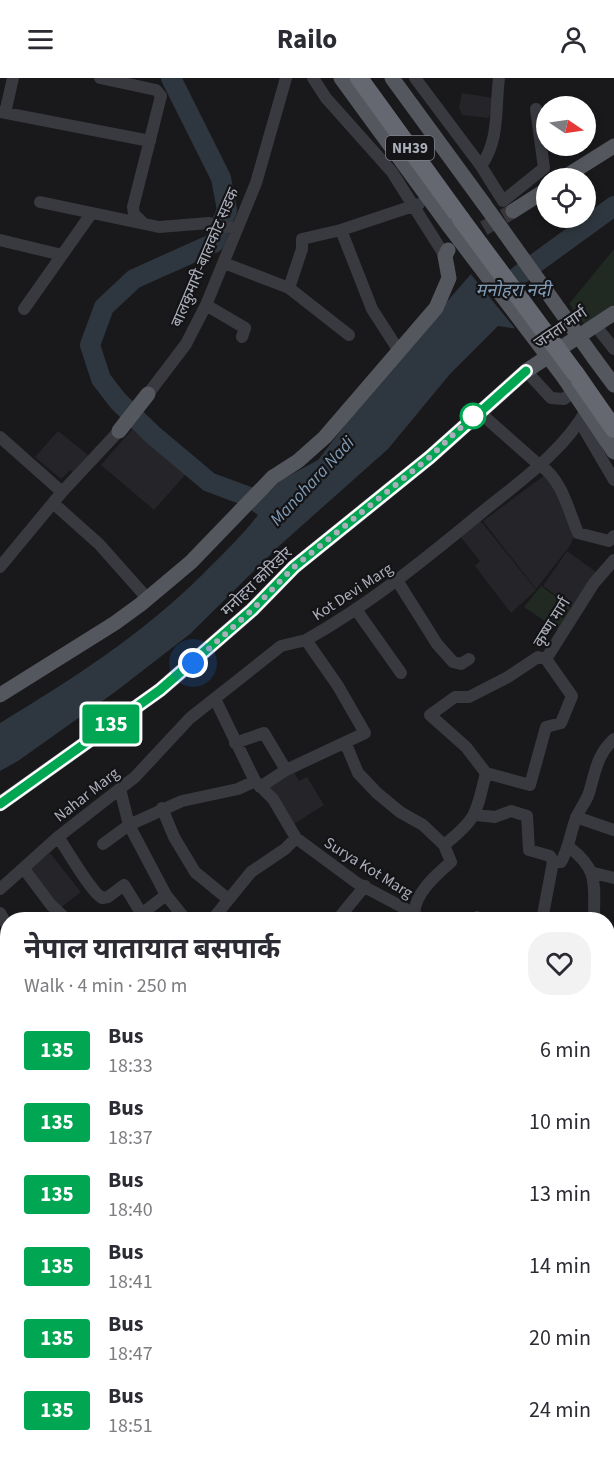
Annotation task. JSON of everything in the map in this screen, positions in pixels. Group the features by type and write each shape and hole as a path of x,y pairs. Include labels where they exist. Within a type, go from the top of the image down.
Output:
{"highway":[{"name":"NH39","path":"358,78 466,215"},
{"name":"NH39","path":"374,78 466,215 578,373 614,429"},
{"name":"NH39","path":"578,373 614,407"}],"main road":[{"path":"341,78 429,198 466,215 578,373 583,415 614,452"},
{"path":"392,78 472,187 466,215"},
{"path":"579,168 614,146"},
{"path":"508,206 536,194"},
{"path":"0,695 115,623 147,598 190,562 273,477 298,461 325,437 436,308 446,291 449,278 446,253"},
{"name":"जनता मार्ग","path":"526,371 614,313"},
{"name":"मनोहरा कोरिडोर","path":"0,804 160,690 252,610 294,567 430,457 478,411 526,371"},
{"path":"578,373 614,385"},
{"name":"बालकुमारी-बालकोट सडक","path":"119,431 148,394"}],"street":[{"path":"13,78 2,112 150,141"},
{"path":"100,78 160,92 133,207 134,214 142,222"},
{"name":"बालकुमारी-बालकोट सडक","path":"148,394 186,344 206,305 256,183 286,78"},
{"path":"313,78 326,98 392,172 413,207 446,253"},
{"path":"415,78 508,206 544,168 542,156"},
{"path":"481,166 489,154 494,137 499,78"},
{"path":"472,187 492,182"},
{"path":"289,288 302,249 302,239 341,230 413,207 429,198"},
{"path":"40,202 91,214 166,227 209,223 236,229"},
{"path":"24,309 91,214"},
{"path":"341,230 372,309 399,351"},
{"path":"0,240 62,255"},
{"path":"224,263 289,288 349,335"},
{"path":"206,305 245,328 242,337"},
{"path":"596,325 614,349"},
{"path":"526,371 551,398 564,399 578,373"},
{"path":"478,411 551,472 563,493 578,533 609,542 613,538"},
{"path":"583,415 614,480"},
{"name":"Kot Devi Marg","path":"258,784 365,733 338,686 306,640 357,611 398,582 526,478 583,415"},
{"name":"बालकुमारी-बालकोट सडक","path":"0,567 53,502 119,431"},
{"path":"0,437 62,492"},
{"path":"53,502 99,544 147,598"},
{"name":"कृष्ण मार्ग","path":"486,773 530,785 546,727 561,723 572,696 546,659 594,583 614,560"},
{"path":"398,582 437,644 453,663 461,664 469,659"},
{"path":"357,611 401,673"},
{"name":"Nahar Marg","path":"0,889 58,837 120,789 190,718 281,646 306,640"},
{"path":"444,845 465,828 476,815 486,773 466,747 430,715 455,697 469,697 508,677 538,657 546,659"},
{"name":"Surya Kot Marg","path":"215,699 235,743 258,784 273,799 296,838 322,860 332,863 407,912"},
{"path":"235,743 264,733 286,770"},
{"path":"553,862 561,862 569,847 576,817 588,795 598,760 605,746 614,739"},
{"path":"343,744 348,749 358,773 400,812 423,825 444,845 452,862 424,891 416,904 417,912"},
{"path":"104,844 129,825 162,808 258,784"},
{"path":"120,789 129,825 166,896 179,912"},
{"path":"162,808 174,837 195,872 228,899"},
{"path":"476,815 495,817 511,811 527,816 529,850 550,856 553,862 544,912"},
{"path":"576,817 614,830"},
{"path":"58,837 76,861 96,895 102,898 108,897 124,885 140,911 144,912 166,896"},
{"path":"218,912 251,872 285,849 296,838"},
{"path":"569,847 583,858 594,873 594,912"},
{"path":"24,869 59,912"},
{"path":"594,873 614,878"},
{"path":"344,912 365,886"}],"shaded area":[{"path":"462,93 500,99 488,118 462,115 459,107"},
{"path":"614,249 614,304 586,327 569,304"},
{"path":"135,426 186,474 154,510 101,465"},
{"path":"58,431 88,455 73,472 70,470 61,479 35,457"},
{"path":"549,472 577,532 569,547 536,589 483,521"},
{"path":"479,519 536,590 511,613 475,566 480,561 459,535"},
{"path":"567,551 600,575 576,610 543,586"},
{"path":"541,586 577,612 564,634 524,607"},
{"path":"294,772 299,781 307,777 324,805 289,827 267,786"},
{"path":"50,853 81,892 58,910 28,871"}],"water":[{"name":"मनोहरा नदी","path":"522,239 533,331 498,326 450,374 388,449 279,546 190,634 115,692 18,761 0,771 0,723 106,655 179,597 245,531 258,515 251,510 281,480 318,460 390,367 471,274"}],"pier":[{"path":"520,237 571,306 532,334 518,332 469,272"}],"waterway":[{"path":"171,78 221,178 227,210 214,243 134,279 104,307 90,345 101,379 118,401 153,435 209,482 260,501 271,501"},
{"name":"Manohara Nadi","path":"518,276 614,206"}],"tunnel":[{"path":"464,240 513,211"}],"bus line":[{"name":"135","path":"0,804 160,690 221,639 294,567 430,457 478,411 526,371"}],"route":[{"path":"193,663 252,610 294,567 430,457 478,411 473,416"}]}
